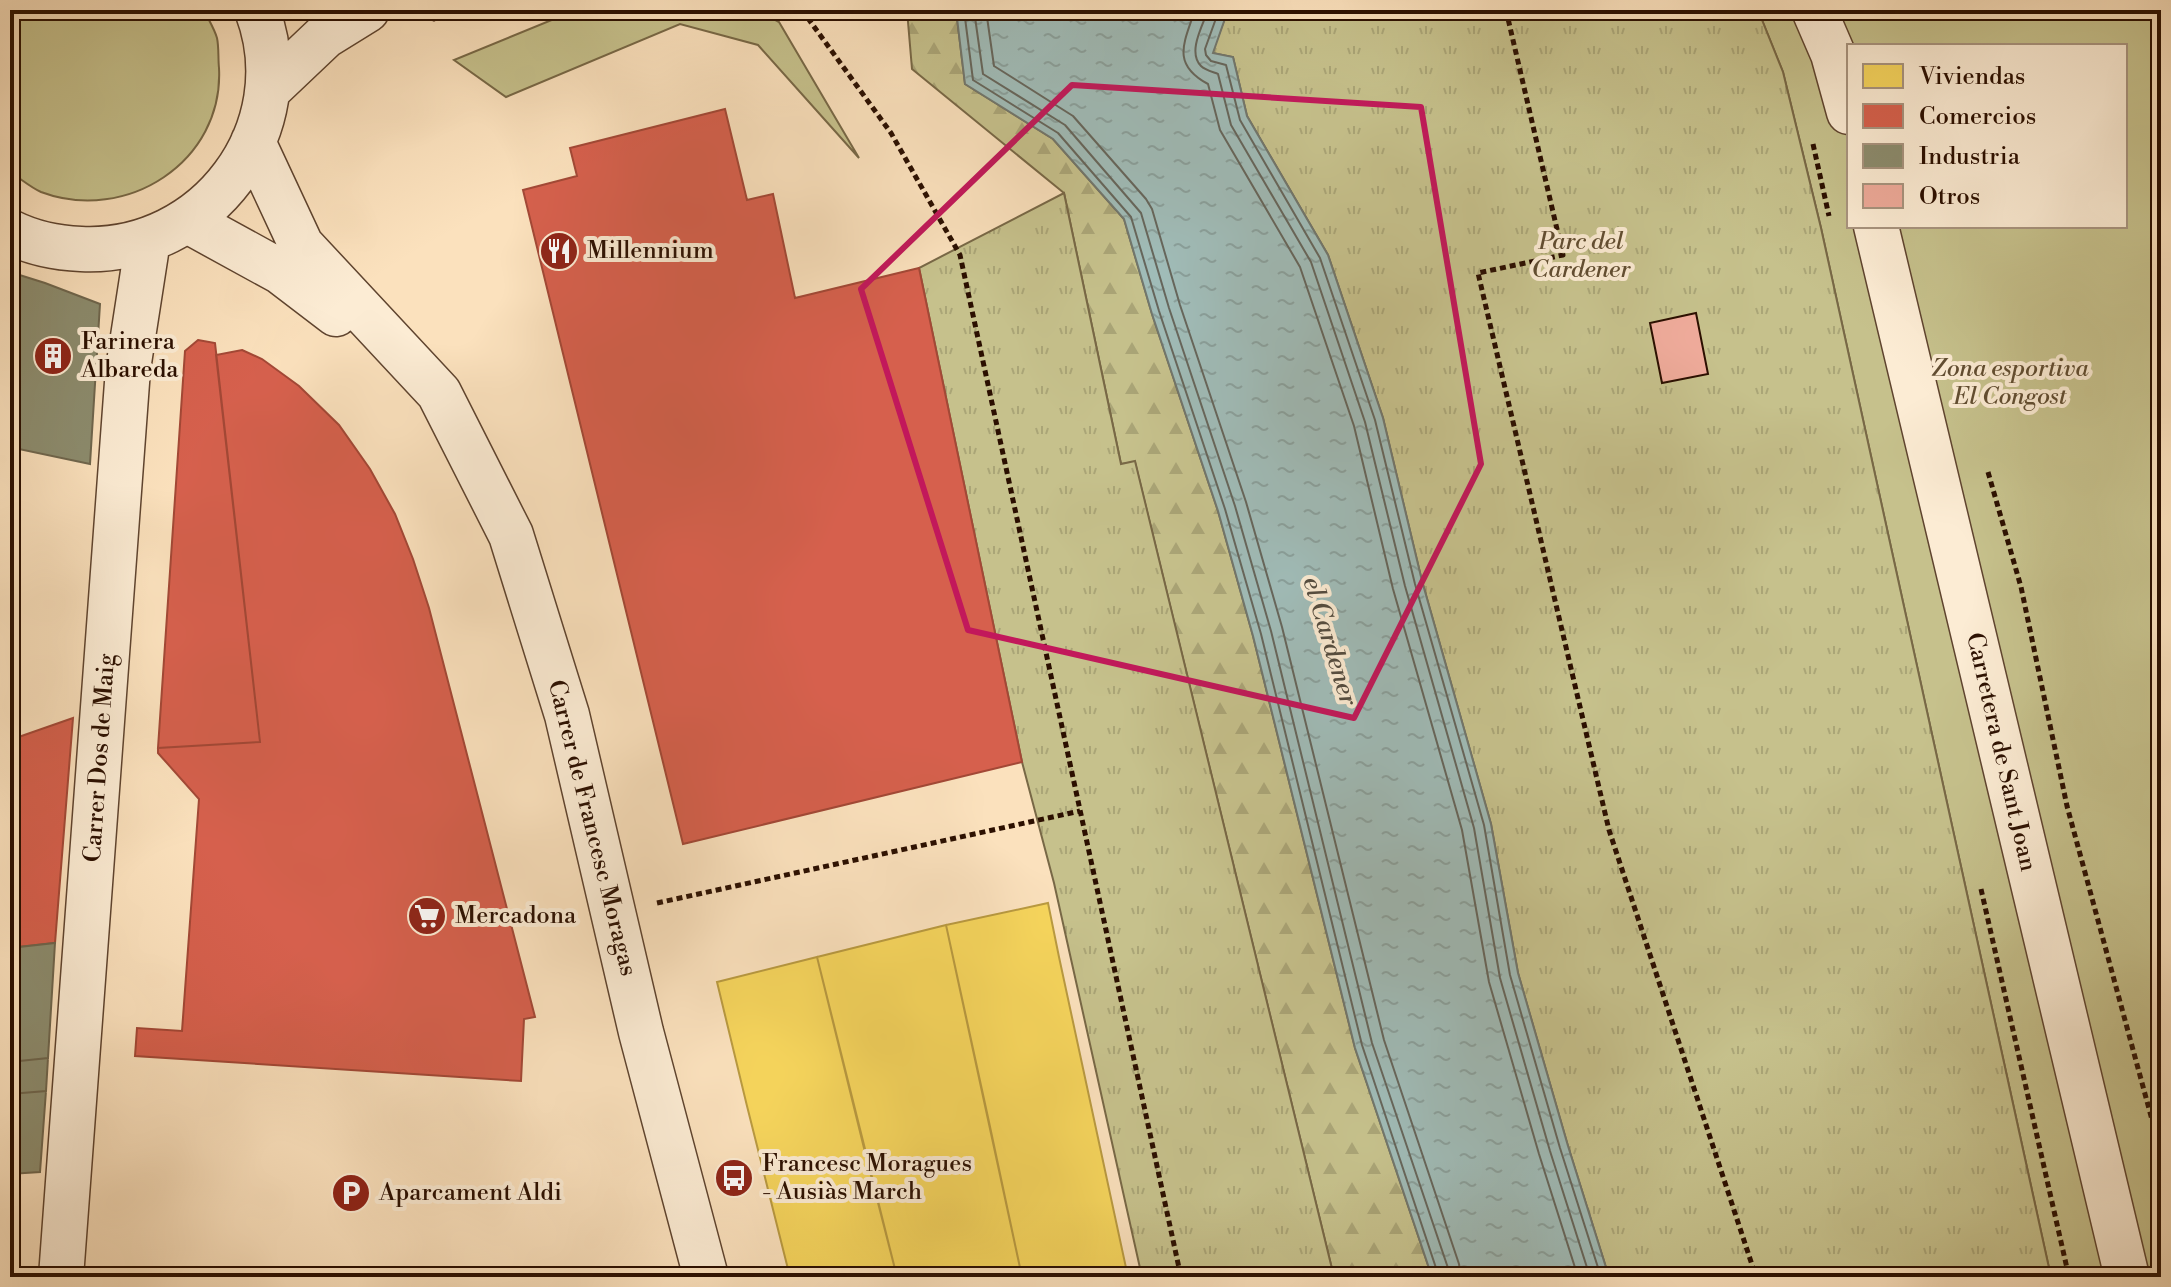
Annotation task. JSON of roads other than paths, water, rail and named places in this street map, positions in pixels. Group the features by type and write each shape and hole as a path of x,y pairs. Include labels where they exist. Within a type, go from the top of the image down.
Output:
{"street":[{"path":"10,232 66,249 94,250 148,240 202,211 227,186 246,157 262,117 267,91 267,54 257,10"},
{"path":"267,91 325,36 367,10"},
{"path":"1814,10 1833,54 1847,105"},
{"name":"Carrer de Francesc Moragas","path":"253,142 301,245 439,393 511,535 567,715 641,1032 706,1277"},
{"name":"Carrer de Francesc Moragas","path":"188,221 281,272 439,393"},
{"name":"Carretera de Sant Joan","path":"1876,228 2127,1277"},
{"name":"Carrer Dos de Maig","path":"61,1277 128,369 148,240"}],"water":[{"name":"el Cardener","path":"956,10 1228,10 1213,53 1233,57 1247,116 1328,255 1383,418 1422,581 1491,824 1518,973 1609,1277 1432,1277 1355,1048 1253,636 1218,511 1152,314 1124,219 1053,139 965,84"}],"place":[{"name":"Millennium","path":"559,251"},
{"name":"Farinera Albareda","path":"53,356"},
{"name":"Mercadona","path":"427,916"},
{"name":"Francesc Moragues - Ausiàs March","path":"734,1178"},
{"name":"Aparcament Aldi","path":"351,1193"}],"park label":[{"name":"Parc del Cardener","path":"1581,256"},
{"name":"Zona esportiva El Congost","path":"2010,383"}]}
